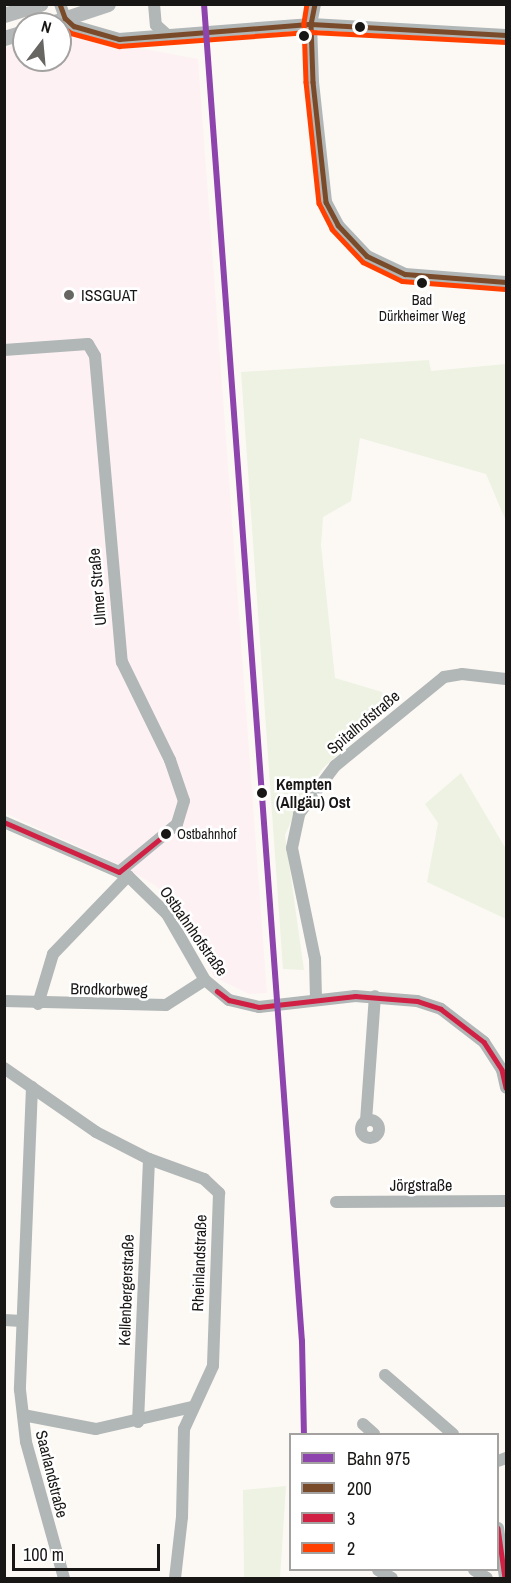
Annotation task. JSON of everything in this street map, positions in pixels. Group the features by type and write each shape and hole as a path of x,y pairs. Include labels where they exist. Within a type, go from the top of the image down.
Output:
{"main road":[{"path":"4,15 40,4"},
{"path":"63,11 108,4"}],"street":[{"path":"154,4 156,25 167,35"},
{"path":"315,4 311,24 326,202 349,241 374,260 405,274 507,282"},
{"path":"63,11 74,26 119,39 311,24 507,35"},
{"name":"Ulmer Straße","path":"4,350 88,344 95,356 122,662 170,760 184,801 177,824 124,874"},
{"name":"Spitalhofstraße","path":"316,999 315,959 292,848 299,814 335,766 444,677 462,674 507,679"},
{"name":"Ostbahnhofstraße","path":"4,822 124,874 167,914 205,980 229,1000 259,1007 316,999 375,996 398,997 441,1009 484,1042 502,1070 507,1088"},
{"path":"38,1004 53,954 124,874"},
{"name":"Brodkorbweg","path":"4,1001 38,1004 166,1005 205,980"},
{"path":"366,1121 375,996"},
{"name":"Rheinlandstraße","path":"4,1068 96,1132 149,1159 216,1187 219,1193 213,1366 192,1407 184,1429 183,1517 175,1578"},
{"name":"Saarlandstraße","path":"32,1087 22,1321 23,1415 31,1463 64,1578"},
{"name":"Kellenbergerstraße","path":"138,1422 149,1159"},
{"name":"Jörgstraße","path":"336,1202 507,1201"},
{"path":"4,1320 22,1321"},
{"path":"385,1375 452,1433"},
{"path":"23,1415 96,1429 138,1422 192,1407"},
{"path":"363,1424 373,1433"},
{"path":"499,1535 505,1578"}],"shaded area":[{"path":"72,35 198,59 267,993 249,994 214,977 175,905 156,886 124,867 5,813 5,48 12,46 12,72 72,72"}],"green space":[{"path":"429,360 431,371 506,364 506,521 486,474 360,438 351,501 323,517 321,545 335,678 382,692 387,711 323,768 301,799 285,835 304,970 283,969 241,372"},
{"path":"461,773 506,849 506,919 427,882 438,823 425,804"},
{"path":"286,1486 280,1578 244,1578 243,1490"}],"rail line":[{"name":"975","path":"204,4 302,1341 304,1433"}],"transit line":[{"name":"200","path":"60,4 65,18 74,26 119,39 311,24 506,35"},
{"name":"2","path":"307,4 304,24 306,82 319,203 332,229 363,262 402,281 505,289"},
{"name":"200","path":"315,4 311,24 313,82 326,202 338,225 367,256 405,274 506,282"},
{"name":"2","path":"72,33 119,46 311,32 506,42"},
{"name":"3","path":"4,822 119,872"},
{"name":"3","path":"119,872 166,834"},
{"name":"3","path":"217,991 229,1000 259,1007 355,996 417,1001 441,1009 484,1042 502,1070 506,1088"},
{"name":"3","path":"499,1535 505,1578"}],"place":[{"name":"Bad Dürkheimer Weg","path":"422,283"},
{"name":"ISSGUAT","path":"69,295"},
{"name":"Kempten (Allgäu) Ost","path":"262,793"},
{"name":"Ostbahnhof","path":"166,834"}]}
